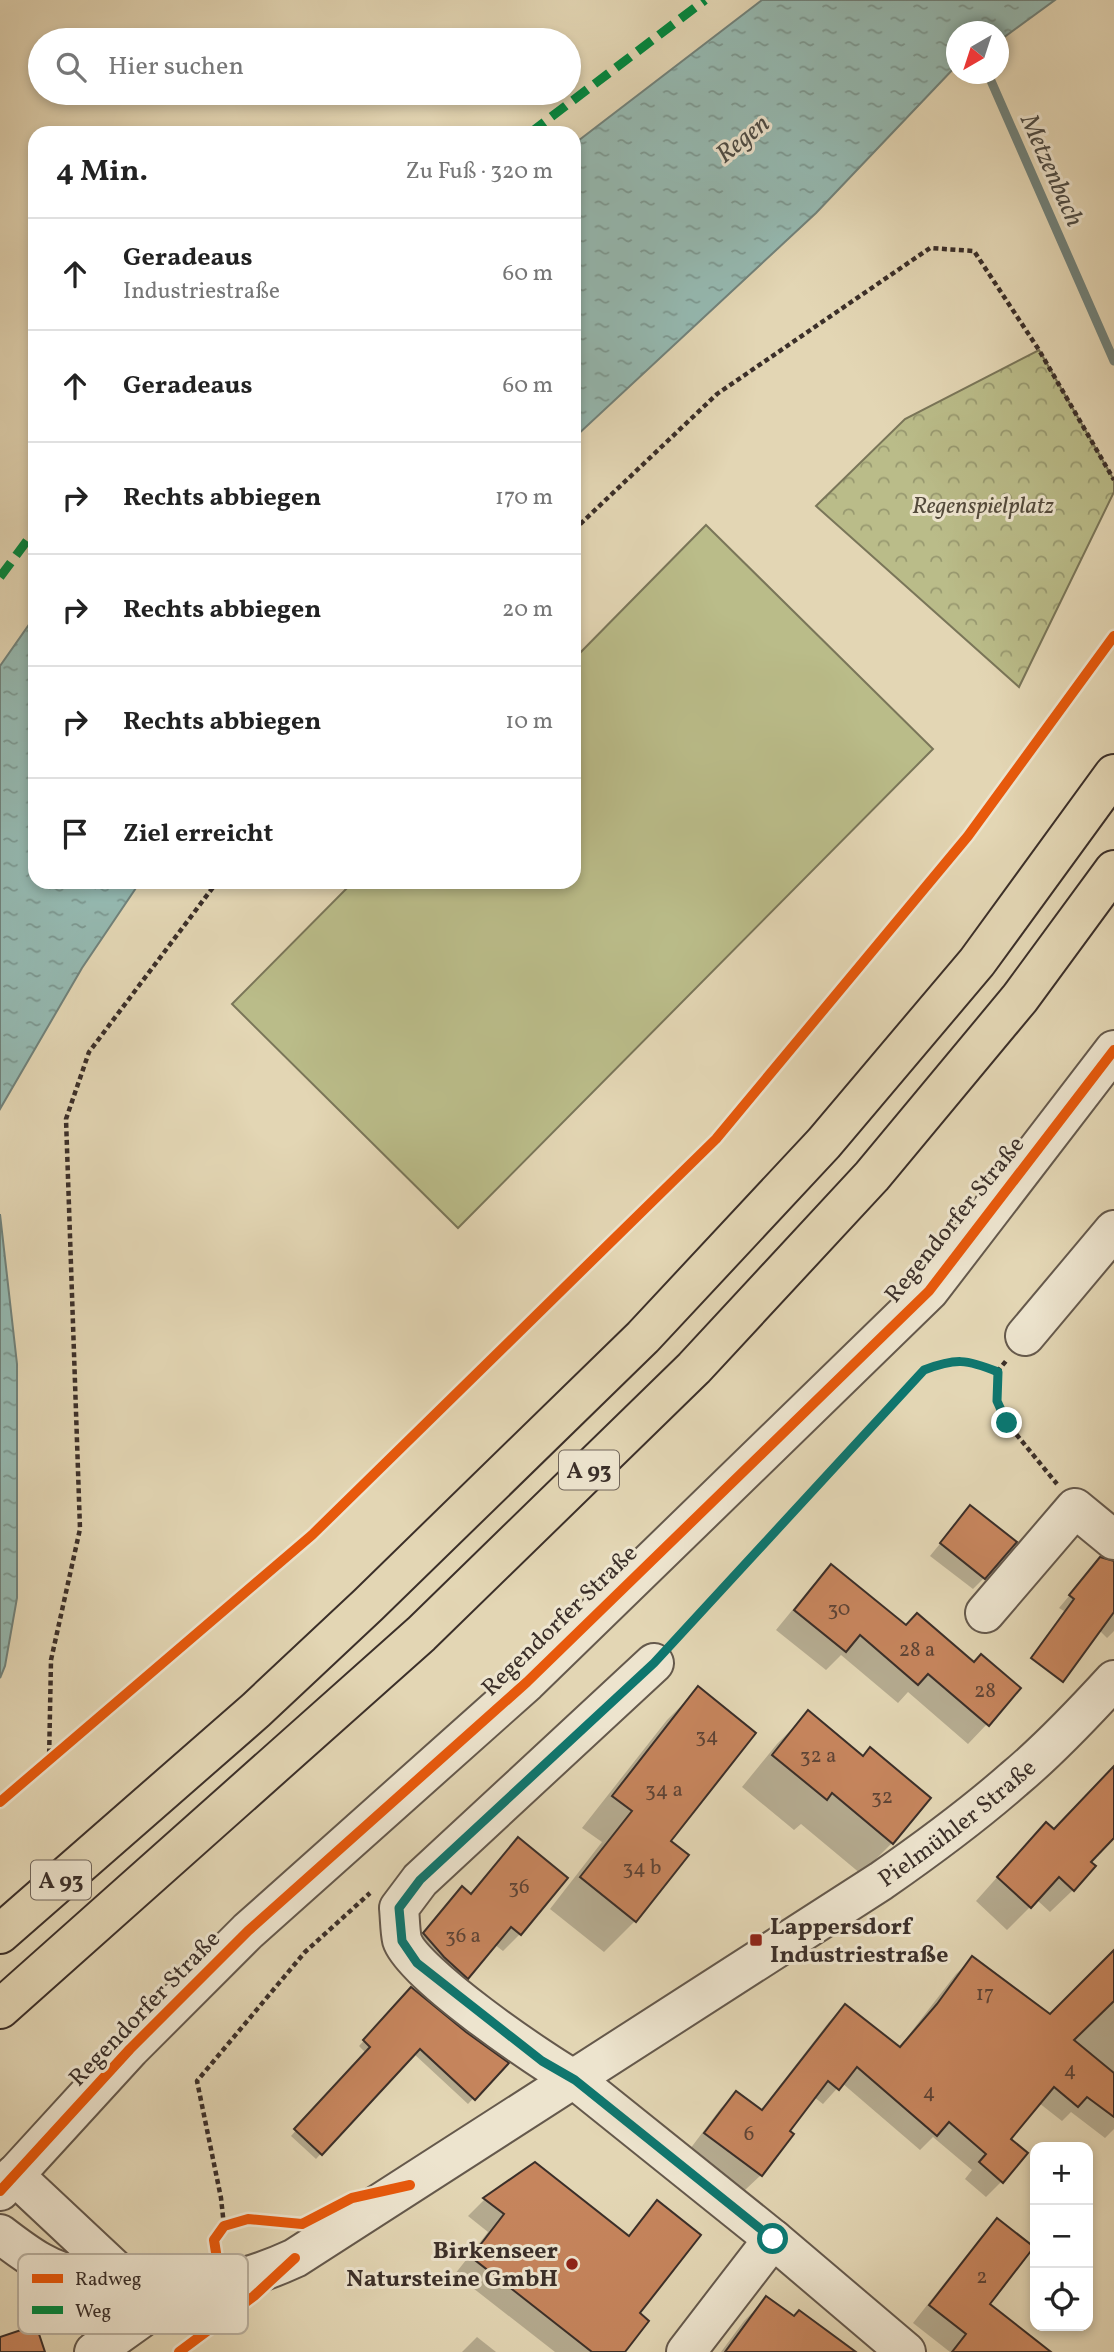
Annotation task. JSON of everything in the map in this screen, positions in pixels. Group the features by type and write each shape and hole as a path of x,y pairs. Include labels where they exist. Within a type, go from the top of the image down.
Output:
{"highway":[{"name":"A 93","path":"0,1934 265,1701 368,1605 643,1337 824,1143 977,962 1114,774"},
{"name":"A 93","path":"0,2009 421,1634 694,1368 872,1176 1020,998 1114,870"}],"street":[{"name":"Regendorfer Straße","path":"7,2183 130,2049 248,1931 527,1682 929,1291 1114,1050"},
{"path":"1025,1336 1114,1230"},
{"path":"985,1613 1076,1508 1114,1540"},
{"path":"654,1663 420,1880 399,1908 402,1941 417,1963 542,2061 575,2080 773,2239 906,2352"},
{"name":"Pielmühler Straße","path":"248,2276 295,2258 881,1881 944,1836 1015,1779 1067,1731 1114,1681"},
{"path":"7,2183 100,2254"},
{"name":"Pielmühler Straße","path":"0,2234 26,2254"},
{"path":"686,2352 773,2239"},
{"path":"94,2352 119,2334"}],"path":[{"path":"581,523 717,394 930,248 974,251 1039,350 1114,480"},
{"path":"49,1762 51,1660 80,1529 66,1119 89,1052 212,889"},
{"path":"1025,1336 998,1372 997,1401 1007,1423 1076,1508"},
{"path":"654,1663 924,1370 949,1361 975,1363 998,1372"},
{"path":"236,2222 221,2229 221,2198 197,2081 305,1951 376,1887 420,1880"}],"green space":[{"name":"Regenspielplatz","path":"1039,350 1114,480 1114,492 1019,687 816,506 905,419"},
{"path":"706,525 933,749 458,1228 232,1004 346,889 581,889 581,652"}],"water":[{"name":"Regen","path":"762,0 1055,0 1009,34 1009,21 946,21 946,76 816,213 581,431 581,139"},
{"path":"28,626 28,889 135,889 82,968 0,1109 0,666"},
{"path":"0,1214 17,1364 17,1598 5,1666 0,1678"}],"building":[{"path":"970,1505 1017,1542 985,1579 940,1543"},
{"path":"1100,1557 1114,1561 1114,1612 1063,1682 1031,1658 1074,1599 1069,1595"},
{"path":"831,1564 906,1625 917,1613 974,1662 981,1654 1021,1688 989,1726 928,1674 918,1685 860,1635 846,1652 794,1610"},
{"path":"698,1686 756,1733 671,1841 689,1855 636,1922 580,1877 632,1811 612,1796"},
{"path":"808,1710 863,1756 870,1747 931,1798 893,1844 832,1793 827,1800 772,1755"},
{"path":"1114,1766 1114,1838 1091,1862 1096,1866 1074,1891 1059,1877 1031,1908 997,1877 1046,1822 1054,1829"},
{"path":"518,1837 568,1878 521,1935 511,1927 468,1979 423,1933 462,1886 471,1894"},
{"path":"1114,1950 1114,2001 1074,2040 1114,2073 1114,2117 1087,2097 1078,2107 1054,2087 1011,2139 1028,2153 1003,2183 979,2162 986,2154 949,2122 937,2136 857,2067 839,2090 828,2081 790,2131 794,2134 762,2176 704,2133 736,2091 762,2110 845,2004 900,2047 937,2004 972,1956 1050,2014"},
{"path":"411,1987 509,2063 475,2100 420,2049 322,2155 294,2129 370,2047 363,2040"},
{"name":"Birkenseer Natursteine GmbH","path":"535,2162 629,2236 657,2200 701,2235 640,2313 649,2321 625,2352 592,2352 471,2257 504,2214 483,2198"},
{"path":"997,2218 1030,2244 1030,2252 990,2304 1051,2352 952,2352 966,2334 929,2305"},
{"path":"766,2296 794,2316 799,2310 856,2352 725,2352"},
{"path":"18,2331 18,2334 39,2334 45,2352 0,2352 0,2337"}],"waterway":[{"name":"Metzenbach","path":"992,84 1114,361"}],"marked path":[{"path":"581,94 705,0"},
{"path":"539,126 567,105"},
{"path":"0,577 28,539"}],"cycle path":[{"path":"0,1802 312,1535 716,1139 968,836 1114,636"},
{"path":"0,2191 130,2049 248,1931 527,1682 929,1291 1114,1050"},
{"path":"216,2254 214,2240 224,2226 248,2219 302,2224 352,2198 410,2185"},
{"path":"248,2300 295,2258"},
{"path":"179,2352 203,2334"}],"place":[{"name":"Lappersdorf Industriestraße","path":"756,1940"},
{"name":"Birkenseer Natursteine GmbH","path":"572,2264"}],"route":[{"path":"773,2239 575,2080 542,2061 417,1963 402,1941 399,1908 420,1880 654,1663 924,1370 949,1361 975,1363 998,1372 997,1401 1007,1423"}]}
